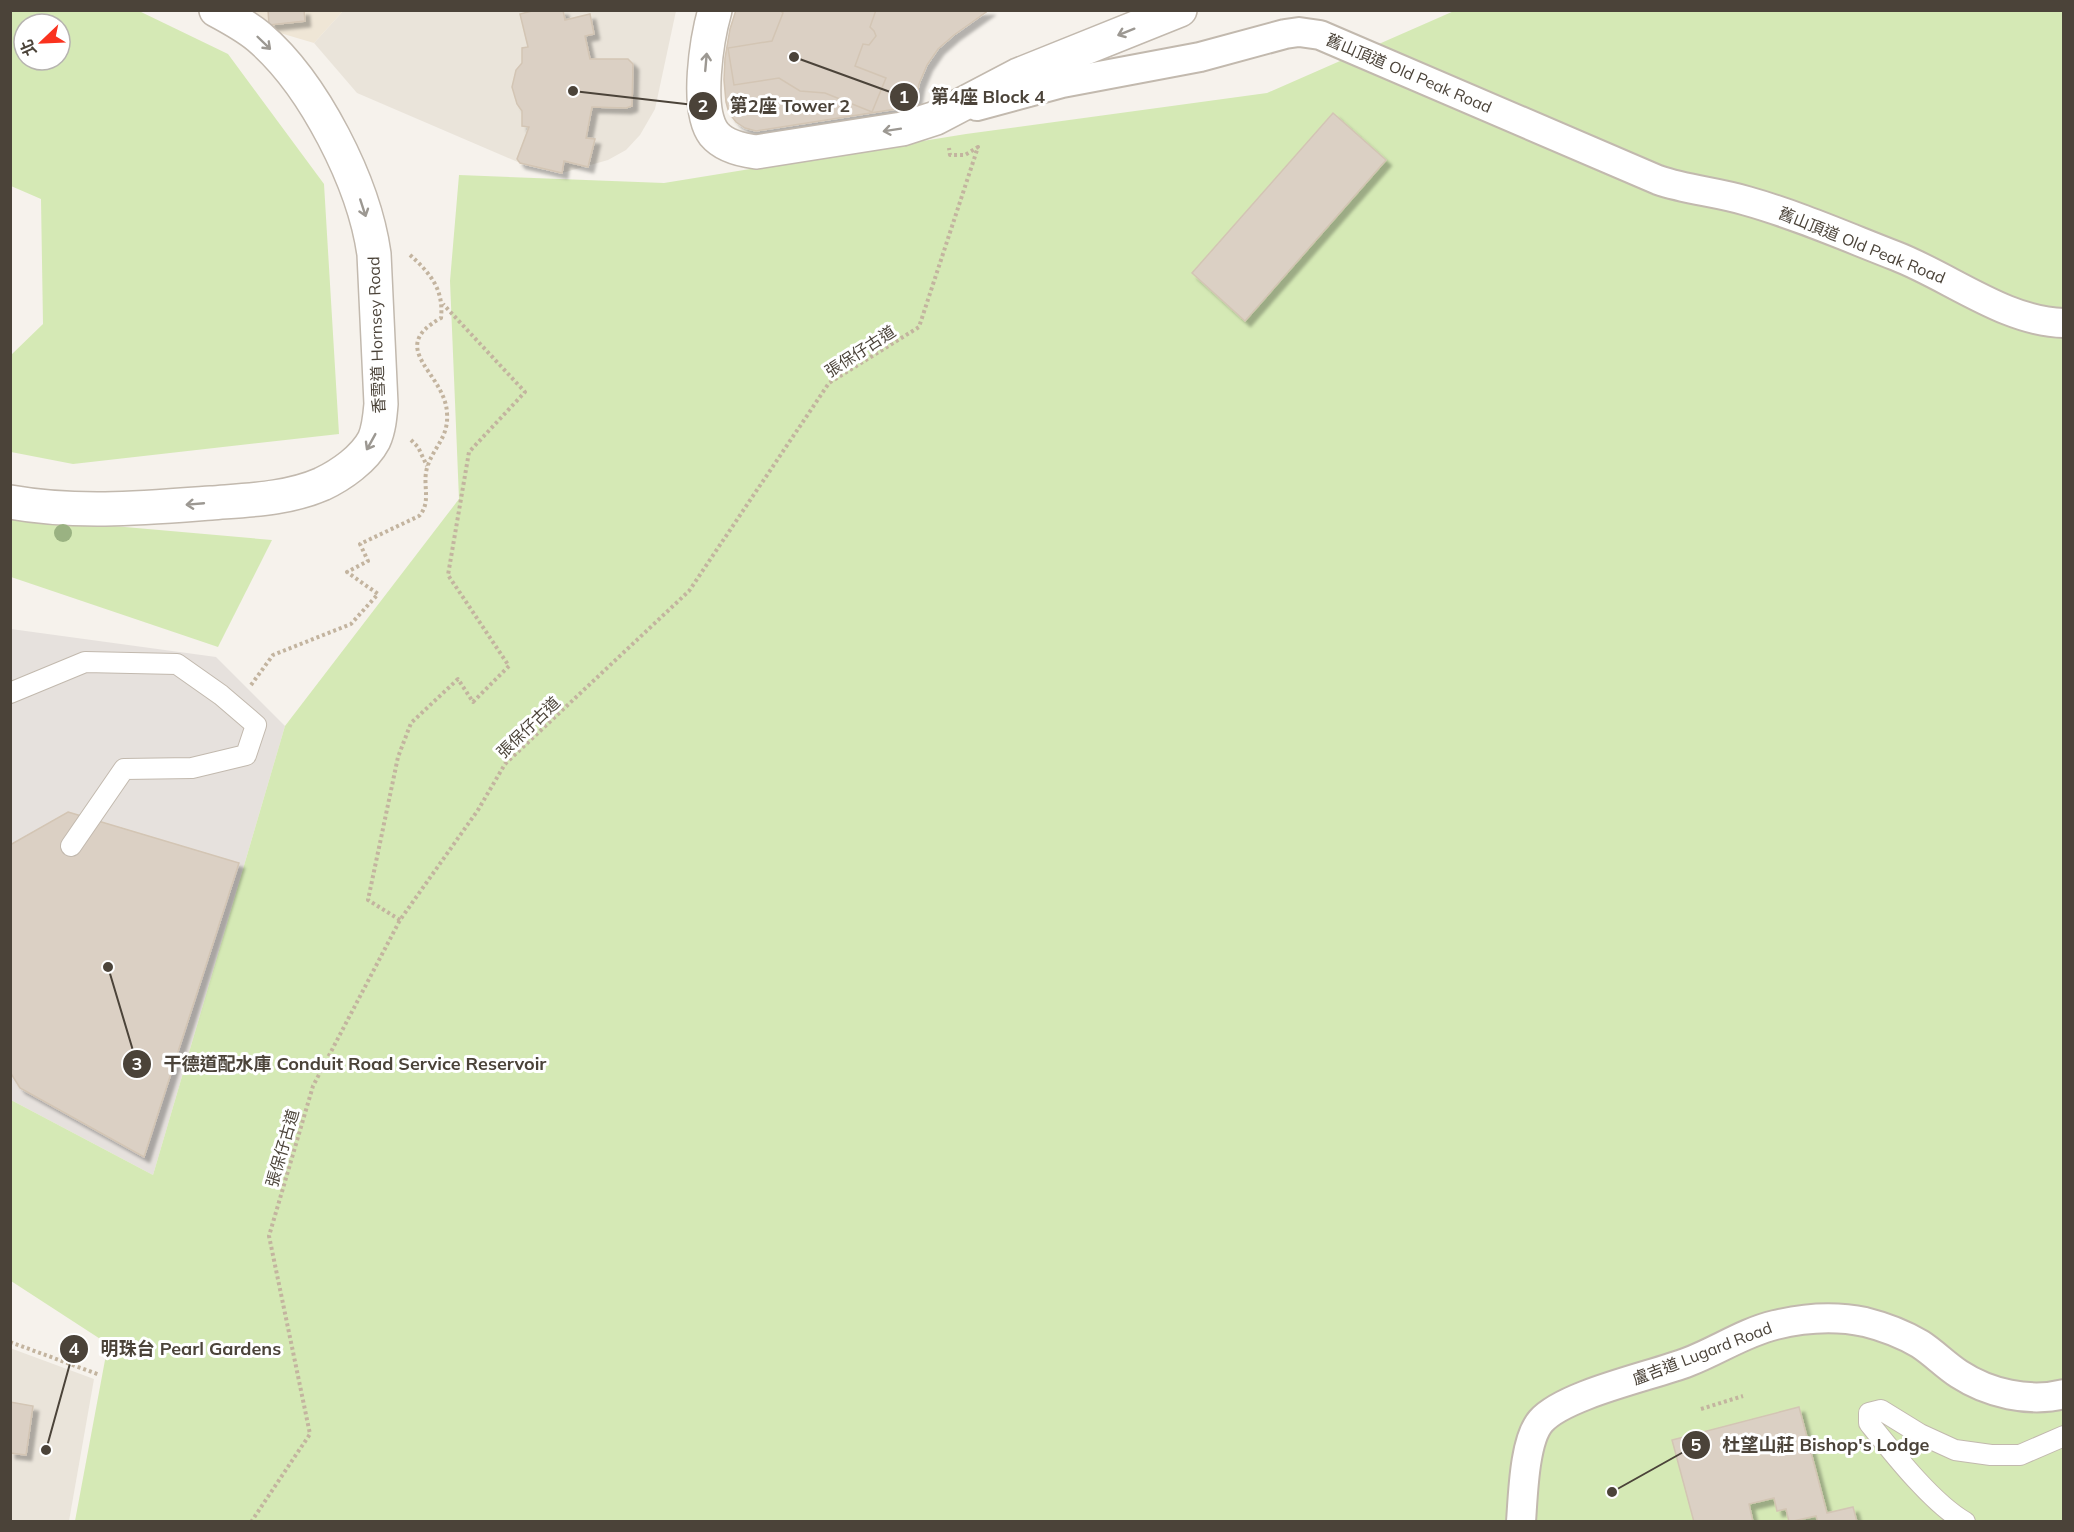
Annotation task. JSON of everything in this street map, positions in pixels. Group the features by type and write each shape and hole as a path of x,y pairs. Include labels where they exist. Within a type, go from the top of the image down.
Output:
{"street":[{"name":"香雪道 Hornsey Road","path":"10,502 88,510 119,510 254,500 295,493 323,484 343,472 362,456 374,440 381,404 371,232 363,206 335,141 288,67 260,38 240,23 216,10"},
{"name":"舊山頂道 Old Peak Road","path":"715,10 706,56 705,108 714,134 734,147 756,152 902,129 948,112 1062,83 1191,59 1286,34 1310,33 1337,41 1658,180 1758,204 1899,257 2022,317 2044,322 2064,323"},
{"path":"948,112 1018,75 1180,10"},
{"name":"盧吉道 Lugard Road","path":"1521,1521 1528,1456 1537,1426 1547,1414 1590,1395 1688,1362 1775,1325 1809,1319 1864,1322 1909,1338 1960,1374 1996,1391 2030,1397 2064,1394"}],"lane":[{"path":"10,693 85,662 177,664 235,706 256,725 246,755 192,768 124,769 71,846"},
{"path":"1965,1521 1951,1514 1888,1447 1869,1424 1869,1413 1881,1410 1920,1434 1955,1450 1991,1455 2020,1455 2064,1436"}],"path":[{"name":"張保仔古道","path":"250,1521 310,1434 269,1236 313,1086 400,921 478,810 505,764 689,591 829,383 919,327 978,147 965,155 950,155 948,112"},
{"path":"400,921 368,900 398,757 411,723 458,679 473,702 509,666 448,575 470,452 525,392 442,304"},
{"path":"235,706 273,655 351,624 378,594 346,572 368,561 360,544"},
{"path":"10,1342 100,1375"},
{"path":"1701,1409 1743,1396"}],"shaded area":[{"path":"238,11 343,11 314,43 263,28"},
{"path":"343,11 676,11 655,109 640,135 626,150 608,160 562,173 520,163 357,93 314,43"},
{"path":"11,629 216,657 285,726 153,1175 11,1100"},
{"path":"10,1348 94,1379 69,1521 11,1521"}],"green space":[{"path":"10,11 139,11 228,54 324,184 339,434 73,464 11,452 11,355 43,324 41,199 11,186"},
{"path":"1454,11 2063,11 2063,1521 75,1521 108,1344 11,1281 11,1100 153,1175 285,726 459,499 450,281 459,175 664,183 966,134 1267,93"},
{"path":"11,517 272,540 218,647 11,577"}],"building":[{"path":"268,10 304,10 305,21 269,25"},
{"path":"536,10 563,10 565,20 590,14 594,34 585,36 590,59 628,59 633,64 632,106 626,108 592,107 586,138 595,139 588,167 564,161 562,173 520,163 517,159 529,127 522,126 522,111 517,104 512,87 516,70 522,63 522,48 528,47 520,14"},
{"path":"736,10 989,10 938,49 927,65 919,84 915,106 756,131 736,122 729,113 726,102 725,58"},
{"path":"780,10 876,10 870,27 876,36 869,45 863,44 855,66 886,78 872,112 825,93 800,91 779,78 734,85 728,48 772,41 783,13"},
{"path":"1333,113 1386,160 1245,321 1192,273"},
{"path":"68,812 239,863 144,1157 20,1088 10,1072 10,845"},
{"path":"10,1402 33,1406 26,1455 10,1453"},
{"path":"1799,1407 1827,1513 1853,1507 1857,1522 1818,1522 1816,1516 1789,1522 1786,1509 1777,1511 1774,1498 1749,1504 1753,1522 1694,1522 1672,1440"}],"place":[{"name":"第4座 Block 4","path":"794,57"},
{"name":"第2座 Tower 2","path":"573,91"},
{"name":"干德道配水庫 Conduit Road Service Reservoir","path":"108,967"},
{"name":"明珠台 Pearl Gardens","path":"46,1450"},
{"name":"杜望山莊 Bishop's Lodge","path":"1612,1492"}]}
